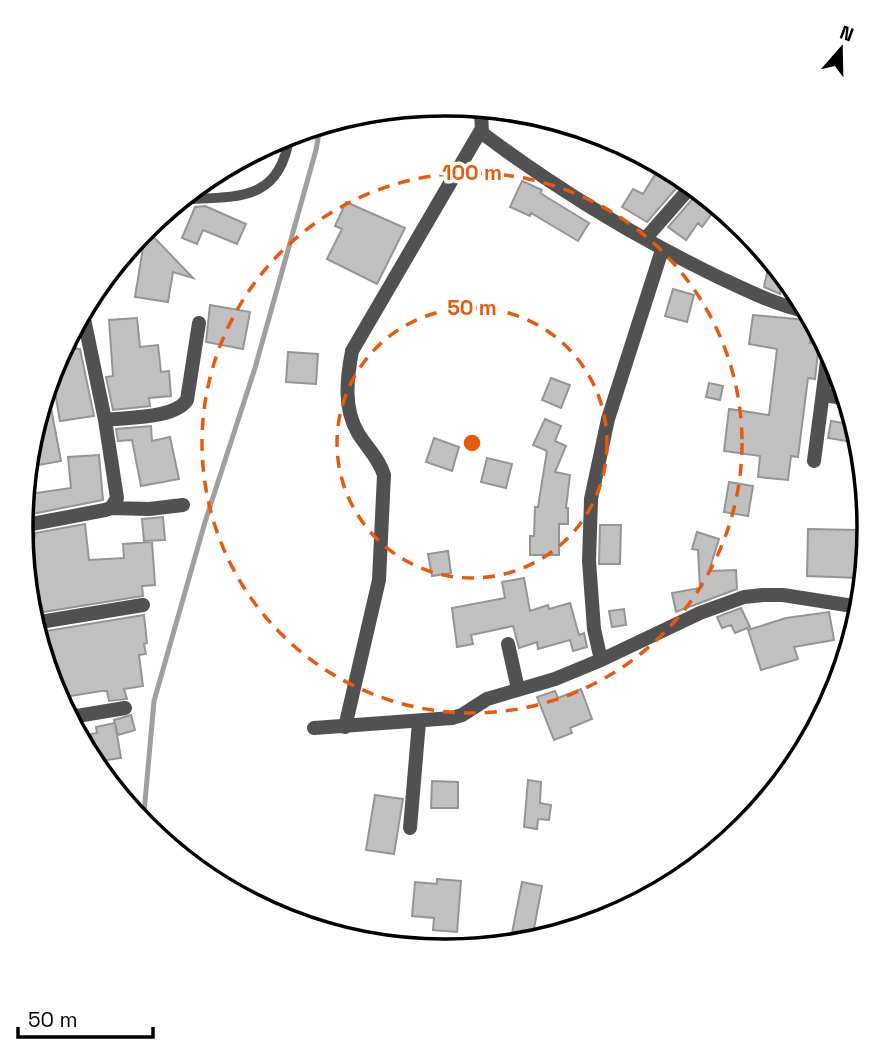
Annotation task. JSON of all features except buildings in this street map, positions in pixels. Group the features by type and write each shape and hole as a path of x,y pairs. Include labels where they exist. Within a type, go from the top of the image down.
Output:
{"street":[{"path":"345,727 379,580 384,475 351,418 348,406 348,372 352,351 481,130 481,118"},
{"path":"481,130 489,139 559,187 662,250 750,293 793,308"},
{"path":"645,239 685,193"},
{"path":"601,660 594,629 589,561 591,499 608,419 662,250"},
{"path":"105,420 176,411 183,407 187,400 199,323"},
{"path":"86,327 117,490 117,498 111,508"},
{"path":"814,460 826,373"},
{"path":"824,395 836,397"},
{"path":"33,520 111,508 149,509 183,505"},
{"path":"314,728 419,722 462,715 487,699 555,679 700,613 744,597 783,595 849,605"},
{"path":"44,621 143,605"},
{"path":"508,644 518,690"},
{"path":"79,716 125,708"},
{"path":"410,828 419,722"}],"lane":[{"path":"198,198 246,194 267,184 277,176 283,166 287,147"}],"waterway":[{"path":"144,809 154,701 205,522 255,368 319,136"}]}
